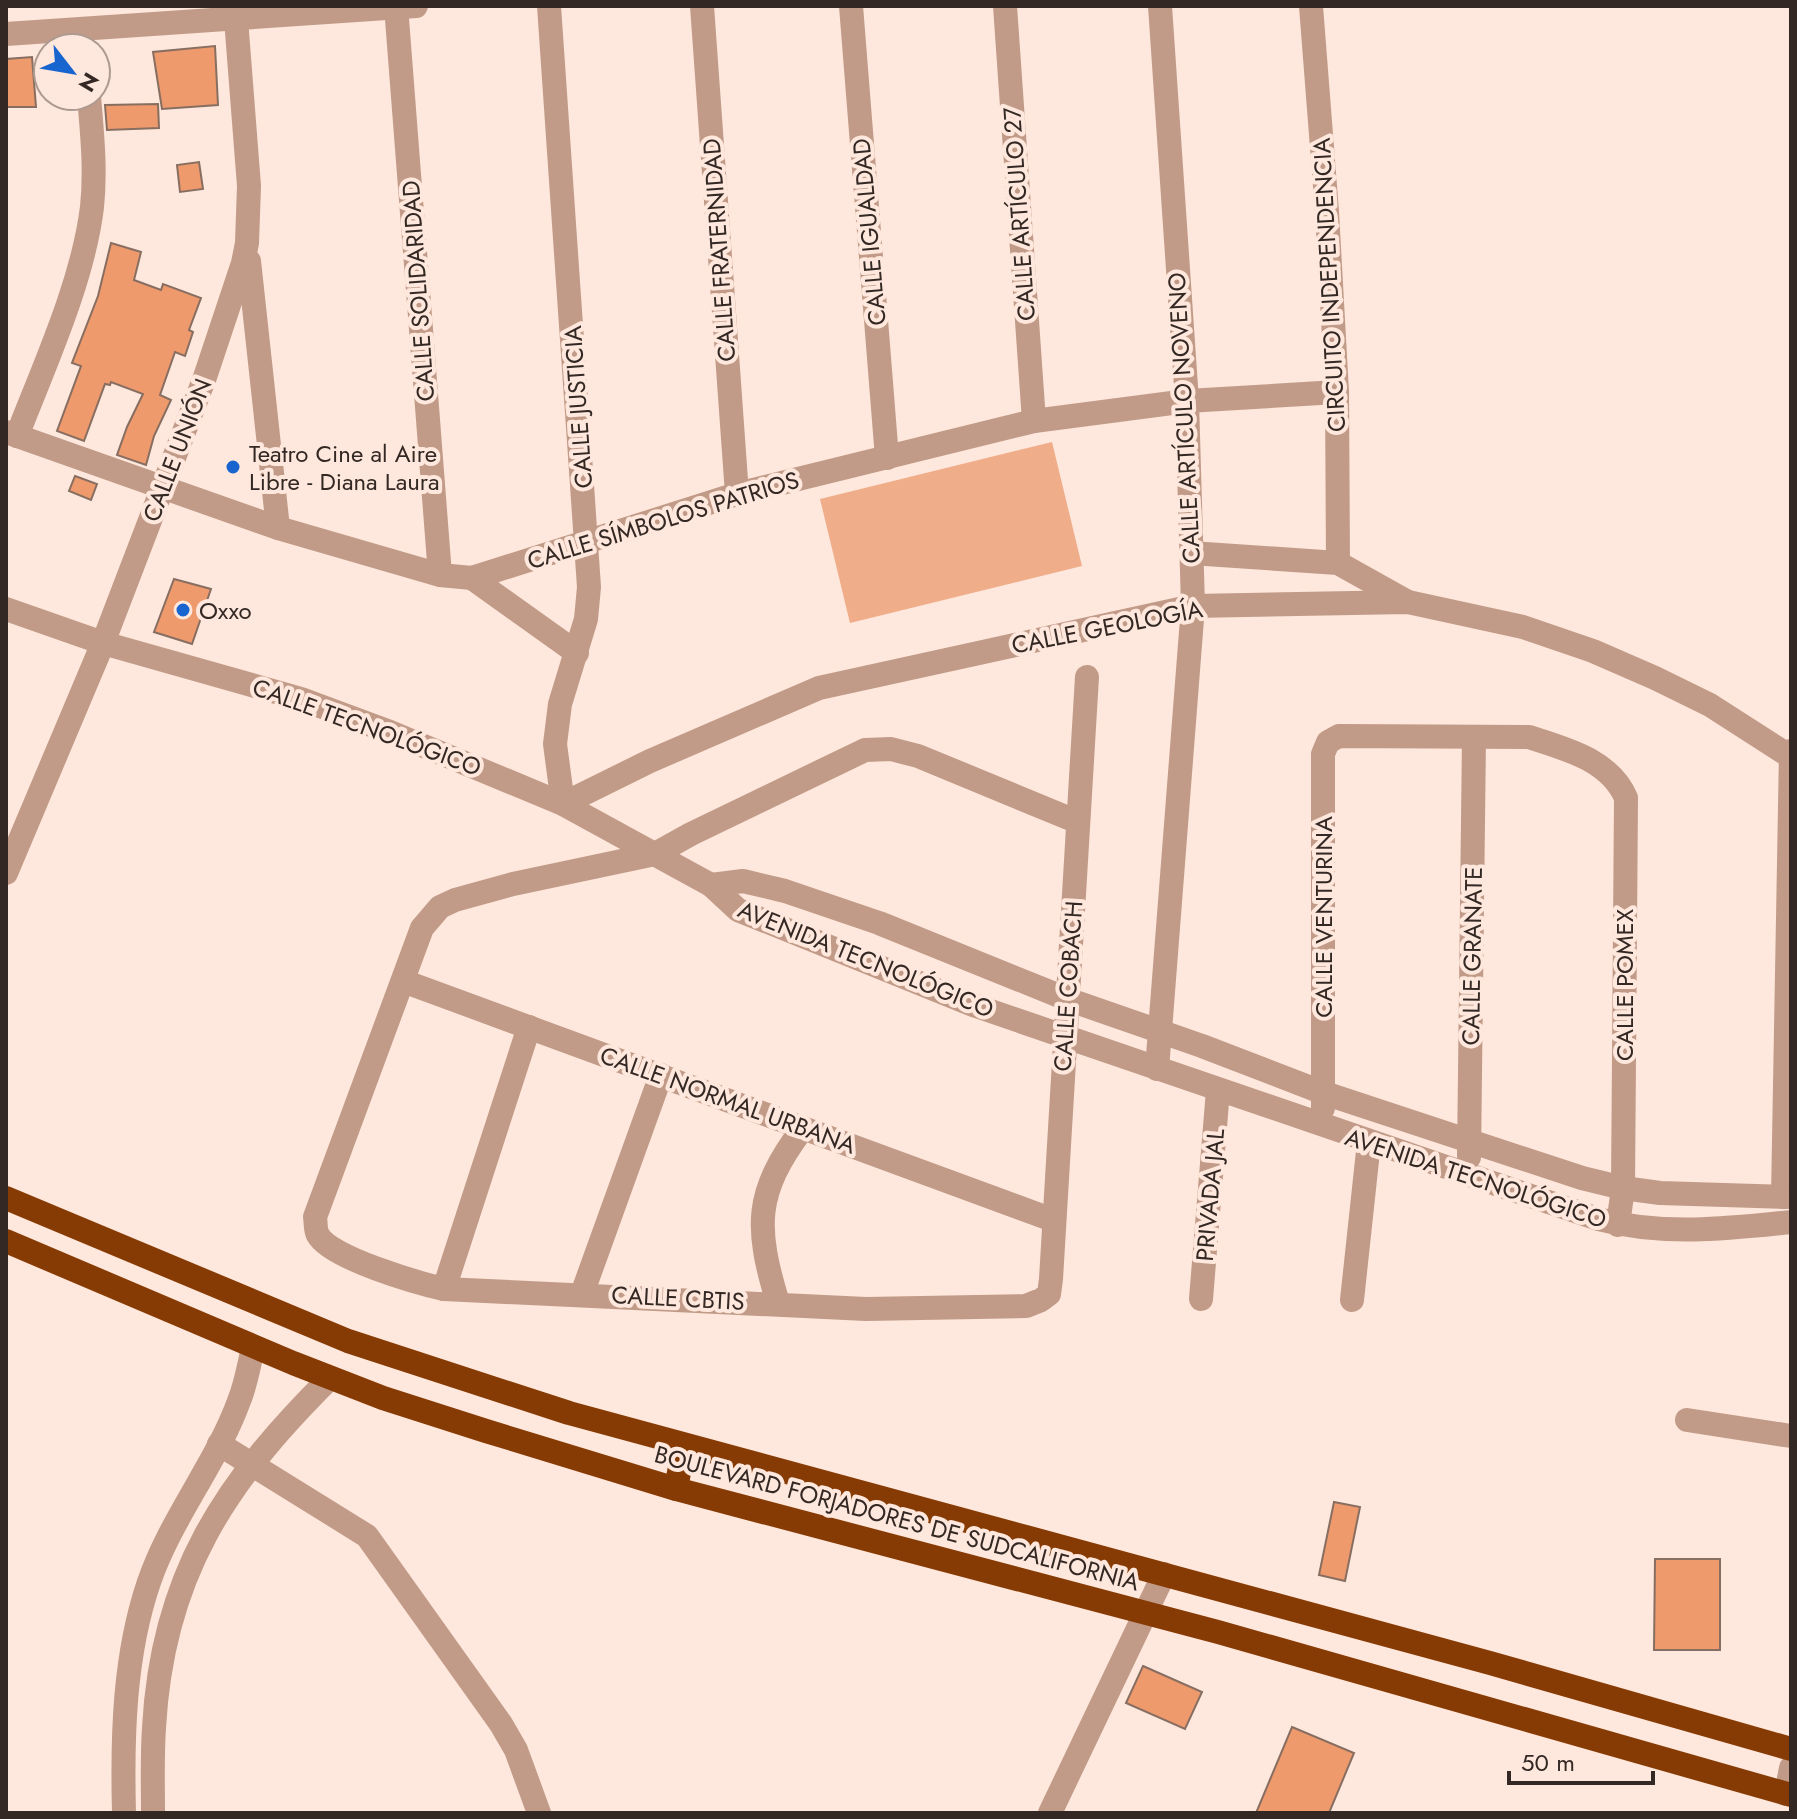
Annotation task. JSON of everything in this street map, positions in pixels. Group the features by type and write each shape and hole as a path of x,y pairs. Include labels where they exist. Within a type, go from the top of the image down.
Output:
{"highway":[{"name":"BOULEVARD FORJADORES DE SUDCALIFORNIA","path":"6,1198 348,1341 569,1413 1164,1574 1791,1749"},
{"name":"BOULEVARD FORJADORES DE SUDCALIFORNIA","path":"6,1241 253,1348 383,1398 676,1489 1445,1694 1788,1795"},
{"path":"676,1489 684,1445"}],"street":[{"path":"112,33 235,12 403,6"},
{"name":"CALLE SOLIDARIDAD","path":"403,6 440,575"},
{"name":"CALLE JUSTICIA","path":"549,6 589,587 586,619 560,704 555,744 563,804"},
{"name":"CALLE FRATERNIDAD","path":"702,6 737,494"},
{"name":"CALLE IGUALDAD","path":"851,6 887,458"},
{"name":"CALLE ARTÍCULO 27","path":"1005,6 1034,421"},
{"name":"CALLE ARTÍCULO NOVENO","path":"1157,1069 1193,606 1187,401 1160,6"},
{"name":"CIRCUITO INDEPENDENCIA","path":"1311,6 1337,392 1338,563"},
{"name":"CALLE UNIÓN","path":"6,873 103,643 237,284 247,243 249,186 235,12"},
{"path":"6,34 32,35"},
{"path":"12,434 62,321 92,210 90,112"},
{"path":"247,243 278,528"},
{"name":"CALLE SÍMBOLOS PATRIOS","path":"12,434 278,528 440,575 472,578 737,494 1034,421 1187,401 1337,392"},
{"path":"1191,553 1338,563 1408,602"},
{"path":"472,578 577,653"},
{"name":"CALLE GEOLOGÍA","path":"563,804 650,761 819,688 1193,606 1408,602 1523,627 1593,651 1655,678 1710,705 1791,755"},
{"name":"CALLE TECNOLÓGICO","path":"6,609 103,643 301,699 488,771 563,804 711,885"},
{"name":"CALLE COBACH","path":"1049,1294 1087,677"},
{"name":"CALLE VENTURINA","path":"1321,1126 1324,1093 1323,754 1328,742 1339,736 1474,737"},
{"name":"CALLE POMEX","path":"1474,737 1529,737 1558,746 1610,772 1626,798 1623,1188 1618,1225"},
{"name":"CALLE GRANATE","path":"1467,1175 1470,1142 1474,737"},
{"path":"403,981 422,928 440,907 513,884 655,854 865,750 879,748 918,756 1078,822"},
{"path":"1787,1197 1791,755"},
{"name":"AVENIDA TECNOLÓGICO","path":"711,885 743,881 785,891 879,923 1067,999 1324,1093 1582,1178 1660,1193 1787,1197"},
{"name":"AVENIDA TECNOLÓGICO","path":"711,885 738,910 976,1006 1618,1225 1680,1231 1791,1222"},
{"name":"CALLE NORMAL URBANA","path":"403,981 1053,1220"},
{"name":"CALLE CBTIS","path":"403,981 315,1217 317,1234 344,1255 444,1289 866,1309 1026,1306 1049,1294"},
{"path":"444,1289 529,1027"},
{"path":"582,1294 661,1075"},
{"name":"PRIVADA JAL","path":"1201,1299 1218,1090"},
{"path":"778,1303 764,1256 762,1224 766,1197 781,1158 803,1128"},
{"path":"1352,1300 1369,1142"},
{"path":"124,1813 124,1745 136,1625 149,1581 239,1402 253,1348"},
{"path":"153,1813 153,1745 159,1677 178,1593 212,1520 251,1464 330,1378"},
{"path":"1687,1420 1791,1436"},
{"path":"219,1444 347,1522 381,1551 501,1724 516,1750 539,1813"},
{"path":"1050,1813 1164,1574"},
{"path":"124,1745 153,1745"},
{"path":"1788,1795 1791,1768"}],"shaded area":[{"path":"1052,442 1082,566 850,623 820,499"}],"building":[{"path":"215,46 218,105 162,109 153,52"},
{"path":"32,57 32,107 6,107 6,59"},
{"path":"158,104 159,128 107,130 106,112 112,112 112,105"},
{"path":"199,162 203,189 180,192 177,165"},
{"path":"111,243 141,252 134,280 161,290 163,284 201,298 189,330 193,332 185,356 175,352 160,395 171,400 154,436 146,465 117,455 143,394 111,382 110,385 105,384 84,441 57,431 81,366 72,363 98,296"},
{"path":"75,476 97,484 91,500 69,491"},
{"name":"Oxxo","path":"174,579 211,589 192,644 154,632"},
{"path":"1334,1502 1360,1507 1345,1581 1319,1575"},
{"path":"1655,1559 1720,1559 1720,1650 1654,1650"},
{"path":"1143,1666 1202,1692 1185,1729 1126,1703"},
{"path":"1292,1727 1354,1753 1329,1813 1256,1813"}],"place":[{"name":"Teatro Cine al Aire Libre - Diana Laura","path":"233,467"},
{"name":"Oxxo","path":"183,610"}]}
